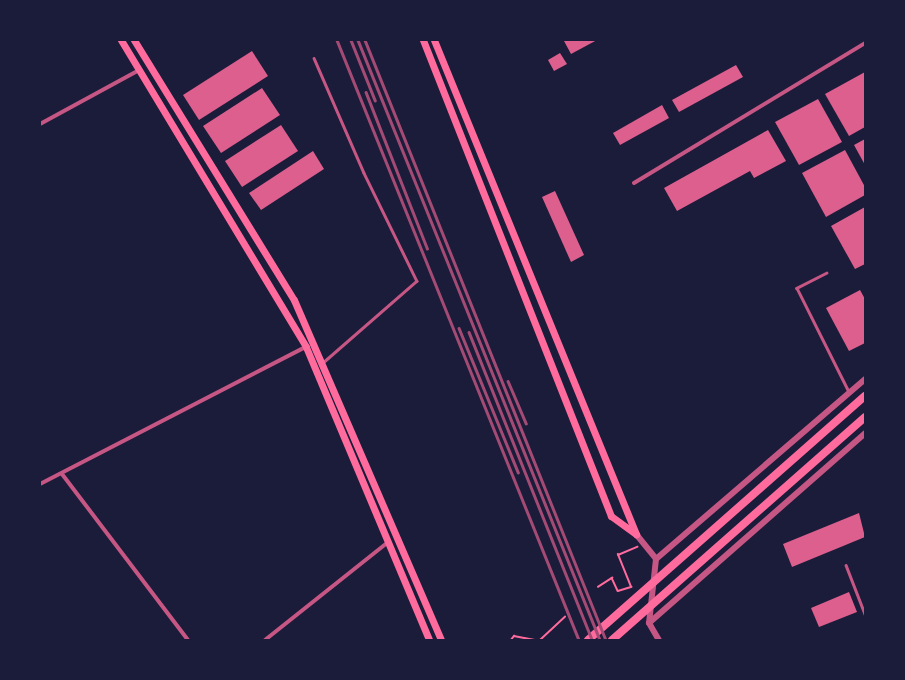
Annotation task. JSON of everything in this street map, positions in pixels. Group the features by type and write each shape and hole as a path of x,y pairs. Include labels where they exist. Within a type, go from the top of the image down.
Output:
{"main road":[{"path":"121,40 306,347 429,640"},
{"path":"134,40 279,272 324,362 441,640"},
{"path":"423,40 611,516 636,534"},
{"path":"434,40 636,534"},
{"path":"588,640 865,396"},
{"path":"612,640 865,417"}],"street":[{"path":"634,183 865,43"},
{"path":"40,124 140,70"},
{"path":"40,484 306,347"},
{"path":"659,640 648,623 656,559 865,379"},
{"path":"648,623 865,433"},
{"path":"62,474 188,640"},
{"path":"636,534 656,559"},
{"path":"265,640 388,542"}],"lane":[{"path":"314,58 364,173 417,281 324,362"},
{"path":"827,273 797,288 849,392"},
{"path":"846,565 865,614"}],"path":[{"path":"598,587 612,578 618,591 631,587 618,555 643,544"},
{"path":"540,640 565,617"},
{"path":"511,640 514,636 535,640"}],"building":[{"path":"567,40 597,40 571,54 564,41"},
{"path":"252,51 268,76 199,120 183,95"},
{"path":"560,53 567,64 554,71 548,60"},
{"path":"736,65 743,77 679,112 672,100"},
{"path":"865,72 865,127 849,136 825,94"},
{"path":"262,88 280,115 221,153 203,126"},
{"path":"818,99 842,142 799,165 775,122"},
{"path":"662,105 669,118 620,145 613,133"},
{"path":"281,125 298,151 242,187 225,161"},
{"path":"768,130 786,161 754,178 750,171 677,211 664,188"},
{"path":"865,139 865,165 854,145"},
{"path":"845,150 865,187 865,195 826,217 802,173"},
{"path":"313,151 324,169 261,210 249,193"},
{"path":"555,191 584,255 571,262 542,197"},
{"path":"865,207 865,264 855,269 831,226"},
{"path":"860,290 865,299 865,343 849,351 826,308"},
{"path":"859,513 865,537 792,567 783,544"},
{"path":"849,592 857,612 819,627 811,608"}],"railway":[{"path":"337,40 579,640"},
{"path":"351,40 375,100"},
{"path":"358,40 600,640"},
{"path":"365,40 606,640"},
{"path":"366,92 427,248"},
{"path":"459,328 518,472"},
{"path":"469,332 592,640"},
{"path":"508,381 526,423"}]}
